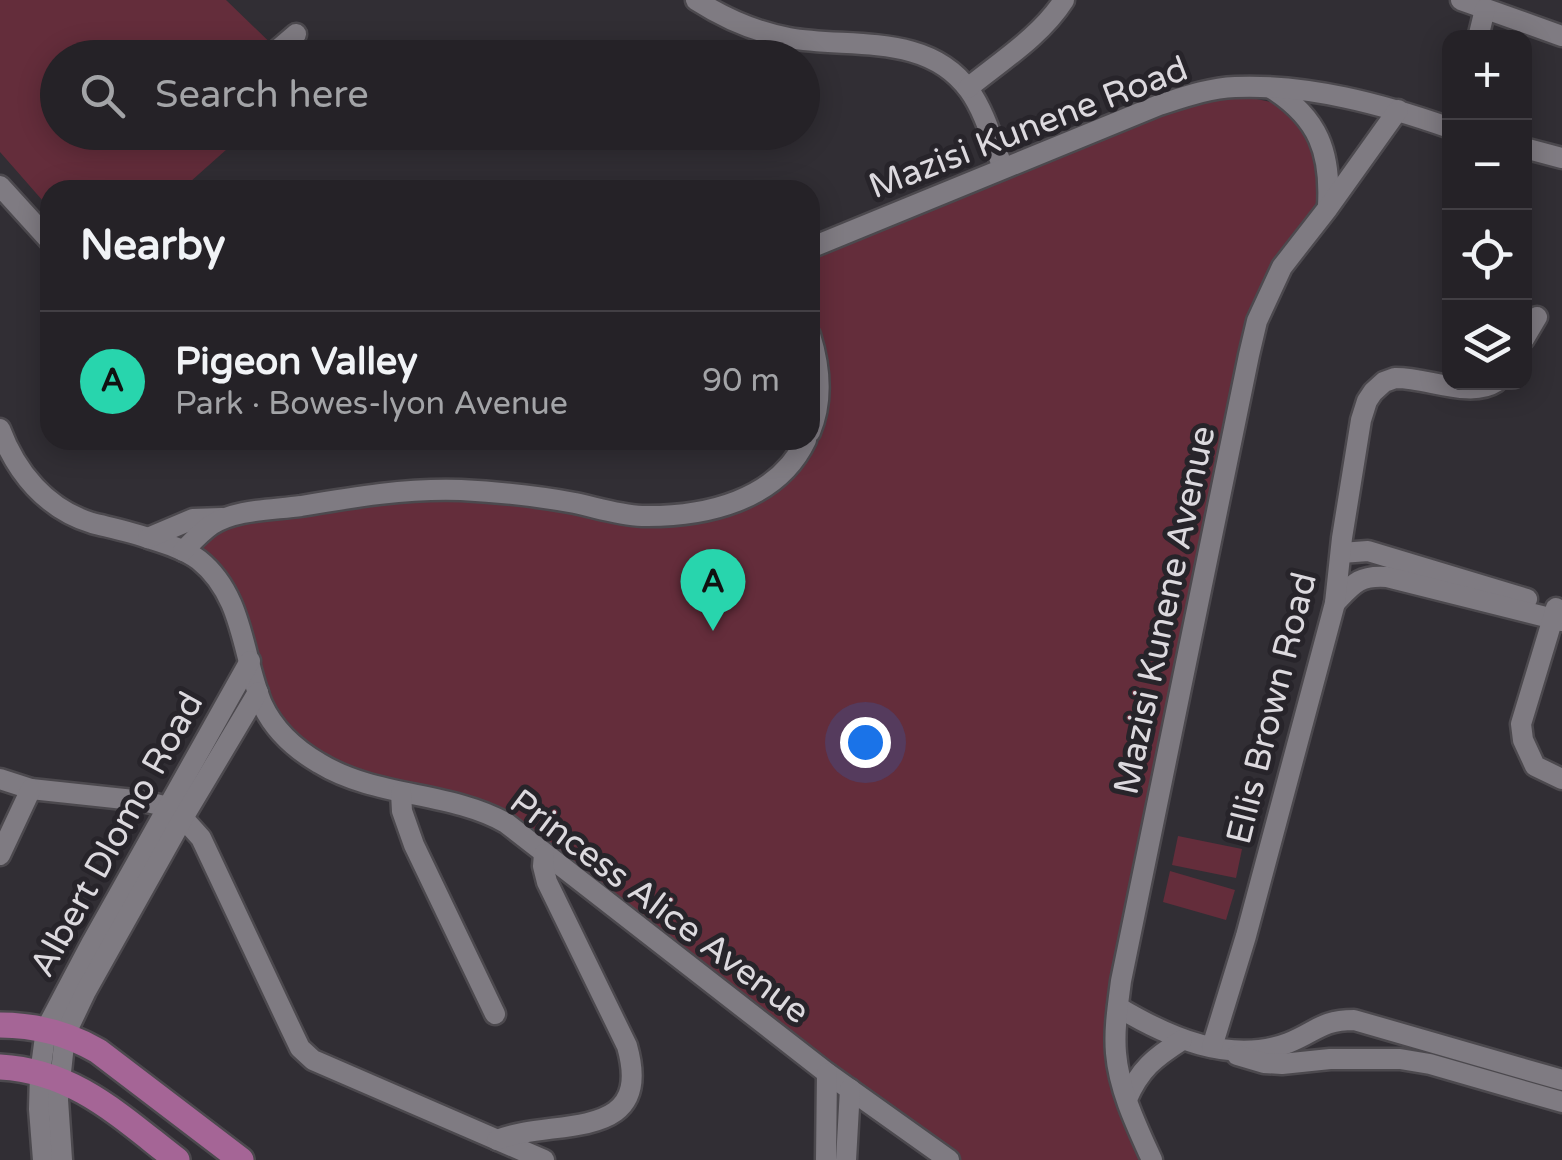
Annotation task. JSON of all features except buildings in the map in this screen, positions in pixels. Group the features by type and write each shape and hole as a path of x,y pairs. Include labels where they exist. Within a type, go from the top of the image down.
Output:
{"main road":[{"path":"0,1025 56,1032 98,1050 240,1160"},
{"path":"0,1068 49,1076 96,1097 177,1160"}],"street":[{"path":"696,0 744,25 804,40"},
{"path":"968,88 1040,30 1064,0"},
{"path":"1461,0 1562,36"},
{"path":"1480,30 1485,9"},
{"path":"289,40 296,34"},
{"path":"820,42 918,52 948,68 968,88 1003,168"},
{"name":"Mazisi Kunene Road","path":"820,244 1143,111 1191,95 1234,87 1319,93 1398,110 1442,125"},
{"path":"1272,88 1299,110 1320,138 1330,178 1328,208"},
{"name":"Mazisi Kunene Avenue","path":"1152,1160 1120,1078 1116,1054 1118,1007 1257,321 1282,267 1398,110"},
{"path":"1532,150 1562,158"},
{"path":"0,186 40,230"},
{"path":"1532,325 1537,317"},
{"name":"Ellis Brown Road","path":"1219,1048 1335,603 1367,400 1384,382 1395,378 1442,385"},
{"name":"Princess Alice Avenue","path":"0,429 21,472 36,490 62,508 88,522 184,551 213,574 238,619 263,706 291,744 321,765 353,779 472,809 506,823 826,1073 949,1160"},
{"path":"148,538 192,518 224,518 411,491 516,495 641,516 711,510 746,498 779,479 801,450"},
{"path":"184,551 207,528 224,518"},
{"path":"1341,553 1368,551 1558,615"},
{"path":"1335,603 1362,578 1374,576 1558,615"},
{"path":"1558,615 1521,724 1536,766 1562,779"},
{"name":"Albert Dlomo Road","path":"43,1160 39,1109 56,1032 176,812 250,661"},
{"name":"Albert Dlomo Road","path":"176,812 258,692"},
{"path":"0,779 32,789 143,801 176,812 201,838 300,1048 330,1068 544,1160"},
{"path":"0,854 32,789"},
{"path":"401,792 402,811 414,845 494,1014"},
{"path":"497,1140 603,1119 623,1105 632,1088 627,1046 547,882 544,854"},
{"path":"1118,1007 1182,1040 1219,1048 1243,1059 1282,1064 1400,1059 1562,1102"},
{"path":"1219,1048 1273,1047 1289,1043 1322,1024 1354,1020 1562,1080"},
{"path":"1127,1100 1146,1066 1182,1040"},
{"path":"826,1073 826,1160"},
{"name":"Albert Dlomo Road","path":"49,1076 58,1100 62,1160"},
{"path":"846,1160 850,1090"}],"shaded area":[{"path":"0,0 226,0 267,40 40,40 40,150 226,150 192,180 40,180 40,198 0,152"},
{"path":"1205,88 1275,103 1313,134 1322,204 1249,326 1104,1020 1113,1091 1142,1160 956,1160 519,826 324,761 283,727 258,691 231,601 171,541 221,515 374,492 645,514 760,488 800,450 820,450 820,241"},
{"path":"1178,836 1242,849 1236,878 1172,865"},
{"path":"1170,871 1235,890 1226,920 1163,902"}],"place":[{"name":"Pigeon Valley","path":"713,631"}]}
